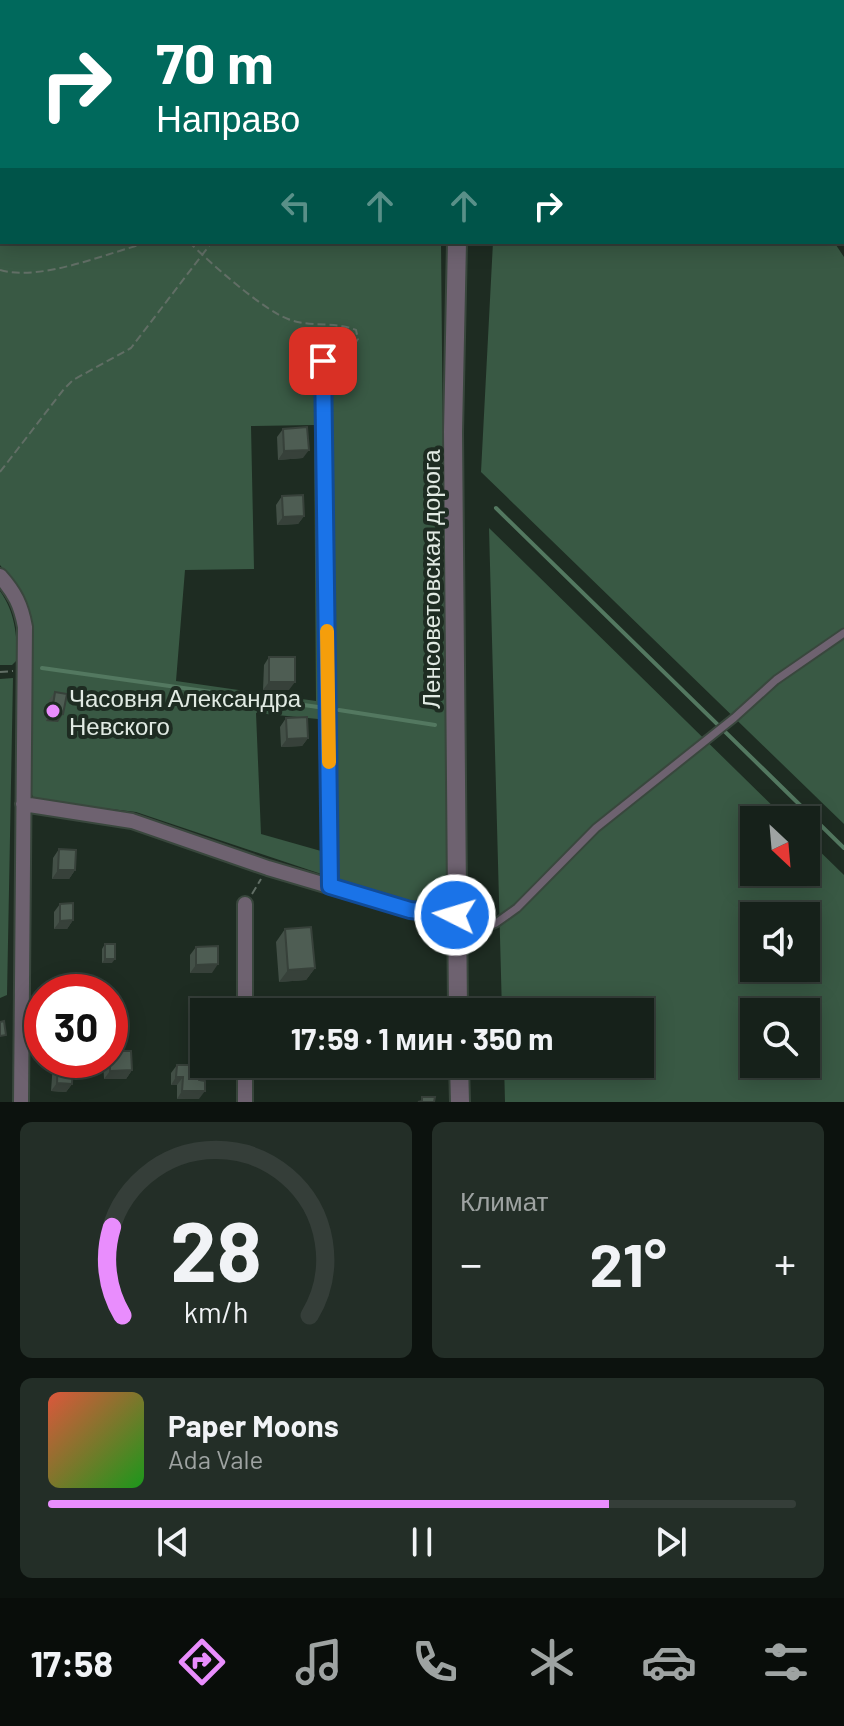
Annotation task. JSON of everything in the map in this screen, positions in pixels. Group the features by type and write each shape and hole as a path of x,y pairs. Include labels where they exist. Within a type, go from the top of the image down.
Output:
{"street":[{"name":"Ленсоветовская дорога","path":"457,244 453,432 458,998"},
{"path":"0,576 16,594 25,627 21,1102"},
{"path":"23,804 132,821 268,868 459,924"},
{"path":"245,903 245,998"},
{"path":"245,1078 245,1102"},
{"path":"459,1078 460,1102"}],"lane":[{"path":"323,361 330,886"},
{"path":"459,924 476,932 517,908 596,828 734,718 776,680 844,633"}],"path":[{"path":"0,270 12,273 62,267 144,244"},
{"path":"191,244 275,313 309,325 345,325 356,330 358,339 354,345 323,361"},
{"path":"0,472 73,380 131,348 210,244"},
{"path":"245,903 265,873"}],"green space":[{"path":"0,244 441,244 447,894 443,904 435,908 405,902 136,812 35,800 27,786 32,618 20,591 0,565","holes":["314,425 316,701 176,681 185,570 254,569 251,426","256,713 318,719 321,851 261,834"]},
{"path":"493,244 835,244 844,257 844,824 481,472"},
{"path":"489,528 773,806 740,806 740,886 820,886 820,852 844,875 844,1102 505,1102 504,1078 654,1078 654,998 502,998"},
{"path":"0,591 9,607 16,632 17,660 12,665 0,665"},
{"path":"13,678 7,995 0,998 0,679"}],"building":[{"path":"307,427 309,450 284,451 283,429"},
{"path":"303,495 304,516 283,517 282,496"},
{"path":"269,657 295,657 295,682 269,682"},
{"path":"55,692 67,694 63,714 52,712"},
{"path":"307,717 308,738 287,739 286,718"},
{"path":"59,849 76,850 75,870 58,870"},
{"path":"73,903 73,920 60,921 60,904"},
{"path":"311,927 315,968 288,970 285,929"},
{"path":"105,944 115,944 115,959 105,959"},
{"path":"218,946 218,964 196,965 196,947"},
{"path":"4,1021 6,1035 0,1036 0,1022"},
{"path":"128,1051 131,1051 132,1070 128,1070"},
{"path":"177,1065 190,1065 190,1078 205,1081 205,1091 182,1091 183,1077 176,1077"},
{"path":"57,1078 72,1078 72,1084 57,1083"},
{"path":"422,1097 435,1097 434,1102 418,1102 422,1101"}],"waterway":[{"path":"496,508 844,848"},
{"path":"42,668 318,707"},
{"path":"339,710 435,725"}],"slow traffic":[{"path":"327,631 329,762"}],"place":[{"name":"Часовня Александра Невского","path":"53,711"}],"route":[{"path":"323,361 330,886 410,910 455,915"}]}
